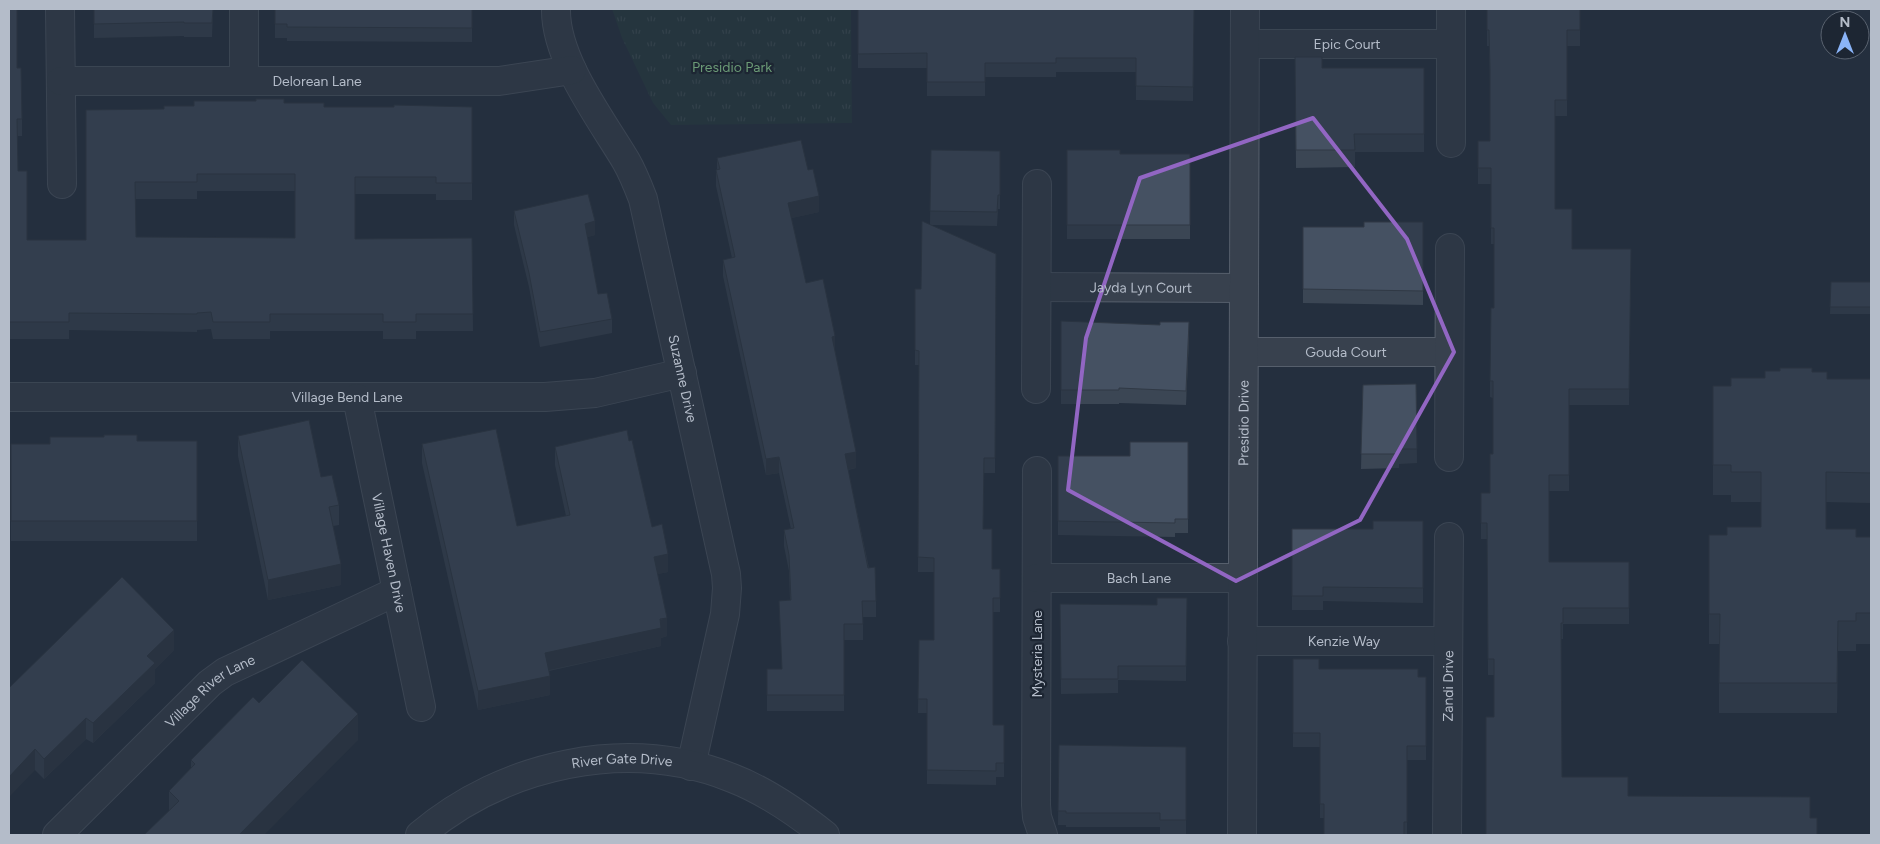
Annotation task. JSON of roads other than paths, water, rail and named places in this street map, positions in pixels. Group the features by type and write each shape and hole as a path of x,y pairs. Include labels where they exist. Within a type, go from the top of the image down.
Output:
{"street":[{"path":"60,9 62,184"},
{"path":"244,9 244,81"},
{"name":"Suzanne Drive","path":"556,9 558,31 572,70 585,95 627,162 643,199 724,568 727,588 725,614 691,766"},
{"name":"Presidio Drive","path":"1242,835 1245,9"},
{"path":"1451,143 1452,9"},
{"name":"Epic Court","path":"1245,44 1451,44"},
{"name":"Delorean Lane","path":"61,81 498,81 572,70"},
{"path":"1036,389 1038,184"},
{"path":"1449,457 1450,248"},
{"name":"Jayda Lyn Court","path":"1037,286 1244,288"},
{"name":"Gouda Court","path":"1244,352 1449,352"},
{"name":"Village Bend Lane","path":"9,397 357,398 570,396 594,393 682,373"},
{"name":"Village Haven Drive","path":"357,398 421,706"},
{"name":"Mysteria Lane","path":"1037,471 1036,806 1044,835"},
{"name":"Zandi Drive","path":"1447,835 1449,537"},
{"name":"Bach Lane","path":"1037,578 1243,578"},
{"name":"Village River Lane","path":"57,835 210,683 225,672 397,591"},
{"name":"Kenzie Way","path":"1242,641 1448,641"},
{"name":"River Gate Drive","path":"420,835 449,812 500,784 537,771 585,761 610,759 662,760 731,777 754,788 794,812 825,835"}],"park label":[{"name":"Presidio Park","path":"732,67"}]}
